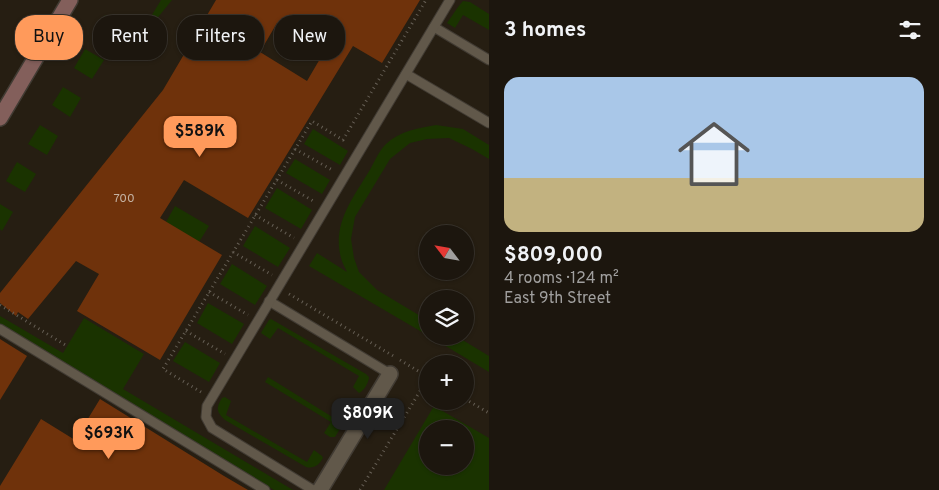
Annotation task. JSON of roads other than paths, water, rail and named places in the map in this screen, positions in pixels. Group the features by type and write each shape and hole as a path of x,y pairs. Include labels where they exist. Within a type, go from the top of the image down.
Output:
{"main road":[{"path":"0,116 70,0"}],"street":[{"path":"320,490 390,374"}],"lane":[{"path":"313,490 212,428 206,417 207,406 450,0"},
{"path":"434,27 489,60"},
{"path":"406,74 489,123"},
{"path":"269,301 390,374"},
{"path":"0,330 265,490"}]}
